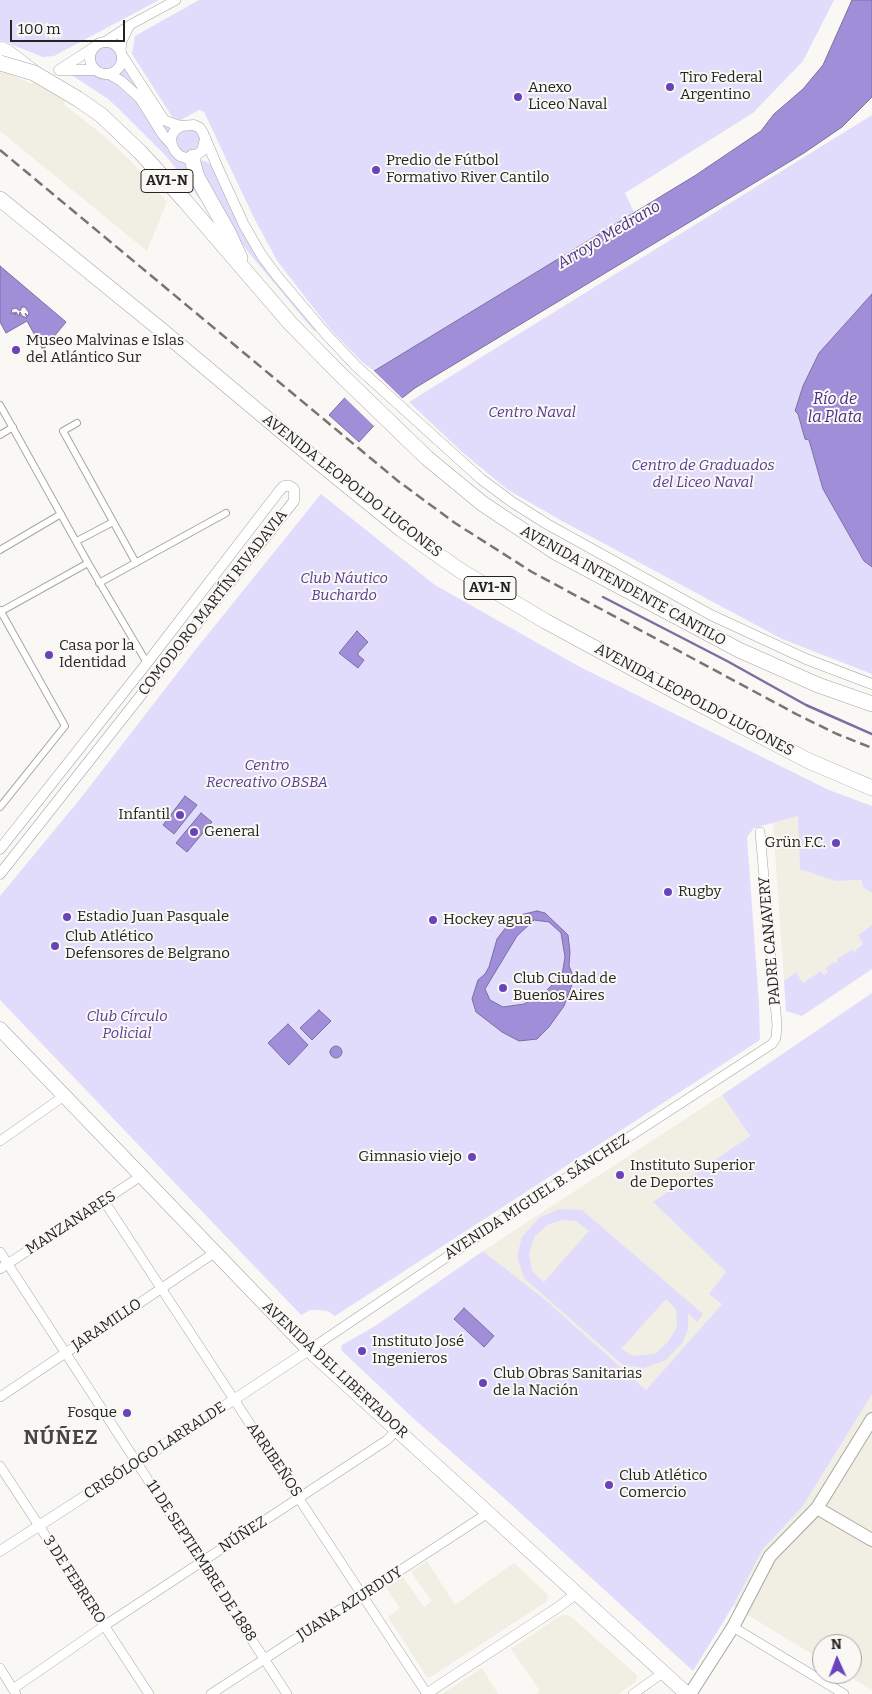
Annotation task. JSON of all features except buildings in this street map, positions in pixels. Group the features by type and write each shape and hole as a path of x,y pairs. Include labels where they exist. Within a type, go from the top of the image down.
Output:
{"highway":[{"path":"0,49 7,52 34,73"},
{"path":"0,63 34,73"},
{"name":"AVENIDA INTENDENTE CANTILO","path":"34,73 101,115 140,152 185,201 290,323 427,458 483,504 557,553 765,663 818,685 872,704"},
{"path":"195,156 192,163 197,177 229,234 246,273"},
{"name":"AVENIDA LEOPOLDO LUGONES","path":"0,199 160,329 323,466 402,529 461,571 545,621 689,698 809,761 872,788"}],"main road":[{"name":"AVENIDA DEL LIBERTADOR","path":"0,1029 309,1350 688,1694"},
{"path":"688,1694 733,1627 770,1556 817,1508 872,1418"},
{"path":"817,1508 872,1540"}],"street":[{"path":"176,0 130,25 106,41 97,44 58,70 95,70 109,74 121,81 140,98 163,135 180,156 186,158 195,156 208,158 216,166"},
{"path":"109,74 118,70 121,66 122,42 130,25"},
{"path":"106,41 115,44 164,120 181,126 194,125 203,133 205,139 202,151 195,156"},
{"path":"93,48 90,62 95,70"},
{"path":"172,145 171,137 175,130 181,126"},
{"name":"AVENIDA INTENDENTE CANTILO","path":"205,139 236,208 262,256 325,333 400,407 496,490 579,544 720,619 806,660 872,684"},
{"path":"0,405 99,583 147,663"},
{"path":"77,423 63,431 136,562"},
{"path":"0,434 13,427"},
{"name":"COMODORO MARTÍN RIVADAVIA","path":"0,849 147,663 280,490 284,486 290,486 294,489 294,501 0,874"},
{"path":"99,583 226,513"},
{"path":"0,550 61,514"},
{"path":"77,541 113,522"},
{"path":"0,806 65,726 0,611 88,563"},
{"path":"160,646 173,654"},
{"name":"PADRE CANAVERY","path":"760,832 777,1025 776,1038 768,1048"},
{"name":"AVENIDA MIGUEL B. SÁNCHEZ","path":"309,1350 509,1215 768,1048"},
{"path":"0,1140 64,1096"},
{"name":"MANZANARES","path":"4,1266 141,1176"},
{"name":"ARRIBEÑOS","path":"104,1201 427,1694"},
{"name":"11 DE SEPTIEMBRE DE 1888","path":"0,1252 4,1266 65,1353 287,1694"},
{"name":"JARAMILLO","path":"0,1396 214,1253"},
{"name":"CRISÓLOGO LARRALDE","path":"0,1551 309,1350"},
{"name":"NÚÑEZ","path":"15,1692 104,1626 387,1440 397,1430"},
{"name":"3 DE FEBRERO","path":"0,1466 150,1694"},
{"name":"JUANA AZURDUY","path":"211,1694 488,1513"},
{"path":"427,1694 577,1594"},
{"path":"733,1627 844,1694"},
{"path":"0,1668 15,1692"},
{"path":"633,1694 664,1672"}],"shaded area":[{"path":"0,68 31,84 36,80 65,94 64,105 103,135 131,161 167,202 147,251 0,131"},
{"path":"798,816 836,881 863,880 863,887 872,893 872,925 858,935 863,944 856,948 857,950 854,952 852,950 836,964 825,968 828,973 824,975 821,971 803,983 796,973 784,981 773,823"},
{"path":"722,1095 750,1136 654,1202 726,1272 722,1304 646,1390 548,1302 483,1251"},
{"path":"872,1394 872,1690 862,1684 862,1634 812,1634 812,1654 733,1606 763,1549 803,1506"},
{"path":"427,1561 455,1605 514,1563 548,1595 547,1601 431,1677 427,1677 388,1617 400,1608 386,1588 403,1577 424,1607 432,1601 411,1572"},
{"path":"561,1615 569,1615 637,1675 636,1682 618,1694 537,1694 540,1691 511,1649"},
{"path":"482,1668 498,1694 442,1694"}],"green space":[{"path":"0,0 159,0 54,56 43,57 0,40"},
{"name":"Predio de Fútbol Formativo River Cantilo","path":"199,0 834,0 803,61 753,113 625,193 634,212 374,371 362,362 330,329 278,262 255,220 204,112 199,110 181,120 173,118 132,54 135,36"},
{"path":"105,45 114,49 118,58 114,67 105,71 96,67 92,58 96,49"},
{"path":"124,66 171,127 168,135 116,75"},
{"path":"70,74 101,76 116,81 128,90 143,109 170,153 188,162 207,208 166,156 120,110 108,99"},
{"path":"872,115 872,294 819,353 803,386 795,411 798,414 805,439 809,439 823,489 864,561 872,567 872,674 782,639 508,490 462,452 409,402"},
{"path":"188,129 193,130 199,136 199,146 193,152 188,153 183,152 177,146 176,141 177,136 183,130"},
{"path":"199,160 211,165 241,231 258,257 316,330 315,332 249,253 230,227 196,163"},
{"path":"321,494 435,585 580,667 829,790 872,806 872,893 863,887 862,880 836,881 800,869 798,816 754,828 747,837 760,1040 335,1316 328,1311 317,1310 310,1310 301,1315 0,1000 0,896 80,799 196,649"},
{"path":"872,925 872,969 802,1016 786,1011 784,981 796,972 803,983 821,971 824,975 828,972 825,968 836,963 837,959 852,950 854,952 863,944 858,935"},
{"path":"872,993 872,1394 803,1506 763,1549 733,1606 693,1671 504,1498 413,1418 341,1350 342,1345 375,1326 483,1251 548,1302 646,1390 722,1304 709,1294 726,1272 653,1202 750,1136 722,1095"},
{"path":"559,1209 582,1210 703,1314 697,1322 688,1313 688,1328 683,1342 666,1360 644,1368 623,1365 524,1278 517,1256 522,1237 539,1218","holes":["562,1220 576,1221 589,1231 544,1282 532,1271 529,1253 535,1236 547,1225","666,1299 676,1309 677,1327 668,1342 655,1354 633,1356 621,1349"]}],"water":[{"name":"Arroyo Medrano","path":"852,0 872,0 872,97 842,127 804,153 415,388 392,406 359,442 329,415 362,379 374,371 696,175 761,131 774,114 803,89 823,65"},
{"path":"0,266 66,322 43,350 27,321 6,333 0,322","holes":["22,307 25,307 29,313 28,316 25,313 27,318 22,316 20,312 19,316 16,312 15,315 14,312 11,314 12,309 16,308 20,311"]},
{"name":"Río de la Plata","path":"872,294 872,567 864,561 823,489 809,440 805,439 798,414 795,411 803,386 819,353"},
{"path":"357,631 368,642 358,653 364,660 358,668 339,653"},
{"name":"Infantil","path":"185,796 197,805 174,834 163,825"},
{"name":"General","path":"201,813 212,822 187,852 176,843"},
{"path":"537,911 545,913 568,935 569,966 573,982 564,1006 549,1027 537,1039 519,1041 502,1032 476,1012 472,999 478,980 489,967 497,939 507,926 520,915","holes":["534,920 549,922 561,933 565,957 562,975 545,992 524,1004 503,1007 490,1000 485,989 517,936"]},
{"path":"319,1010 331,1021 312,1040 300,1028"},
{"path":"288,1024 308,1045 289,1065 268,1043"},
{"path":"338,1046 341,1047 341,1057 334,1058 331,1057 330,1050 331,1047"},
{"path":"464,1308 494,1336 484,1347 454,1319"}],"pier":[{"path":"372,369 404,400 394,407 376,428 343,396"}],"waterway":[{"path":"603,597 727,661 806,705 872,734"}],"railway":[{"path":"0,150 398,481 455,523 532,572 798,715 872,748"}],"place":[{"name":"Tiro Federal Argentino","path":"670,87"},
{"name":"Anexo Liceo Naval","path":"518,97"},
{"name":"Predio de Fútbol Formativo River Cantilo","path":"376,170"},
{"name":"Museo Malvinas e Islas del Atlántico Sur","path":"16,350"},
{"name":"Casa por la Identidad","path":"49,655"},
{"name":"Infantil","path":"180,815"},
{"name":"General","path":"194,832"},
{"name":"Grün F.C.","path":"836,843"},
{"name":"Rugby","path":"668,892"},
{"name":"Estadio Juan Pasquale","path":"67,917"},
{"name":"Hockey agua","path":"433,920"},
{"name":"Club Atlético Defensores de Belgrano","path":"55,946"},
{"name":"Club Ciudad de Buenos Aires","path":"503,988"},
{"name":"Gimnasio viejo","path":"472,1157"},
{"name":"Instituto Superior de Deportes","path":"620,1175"},
{"name":"Instituto José Ingenieros","path":"362,1351"},
{"name":"Club Obras Sanitarias de la Nación","path":"483,1383"},
{"name":"Fosque","path":"127,1413"},
{"name":"Club Atlético Comercio","path":"609,1485"}],"district":[{"name":"NÚÑEZ","path":"61,1438"}],"park label":[{"name":"Centro Naval","path":"532,413"},
{"name":"Centro de Graduados del Liceo Naval","path":"703,474"},
{"name":"Club Náutico Buchardo","path":"344,588"},
{"name":"Centro Recreativo OBSBA","path":"267,774"},
{"name":"Club Círculo Policial","path":"127,1026"}]}
